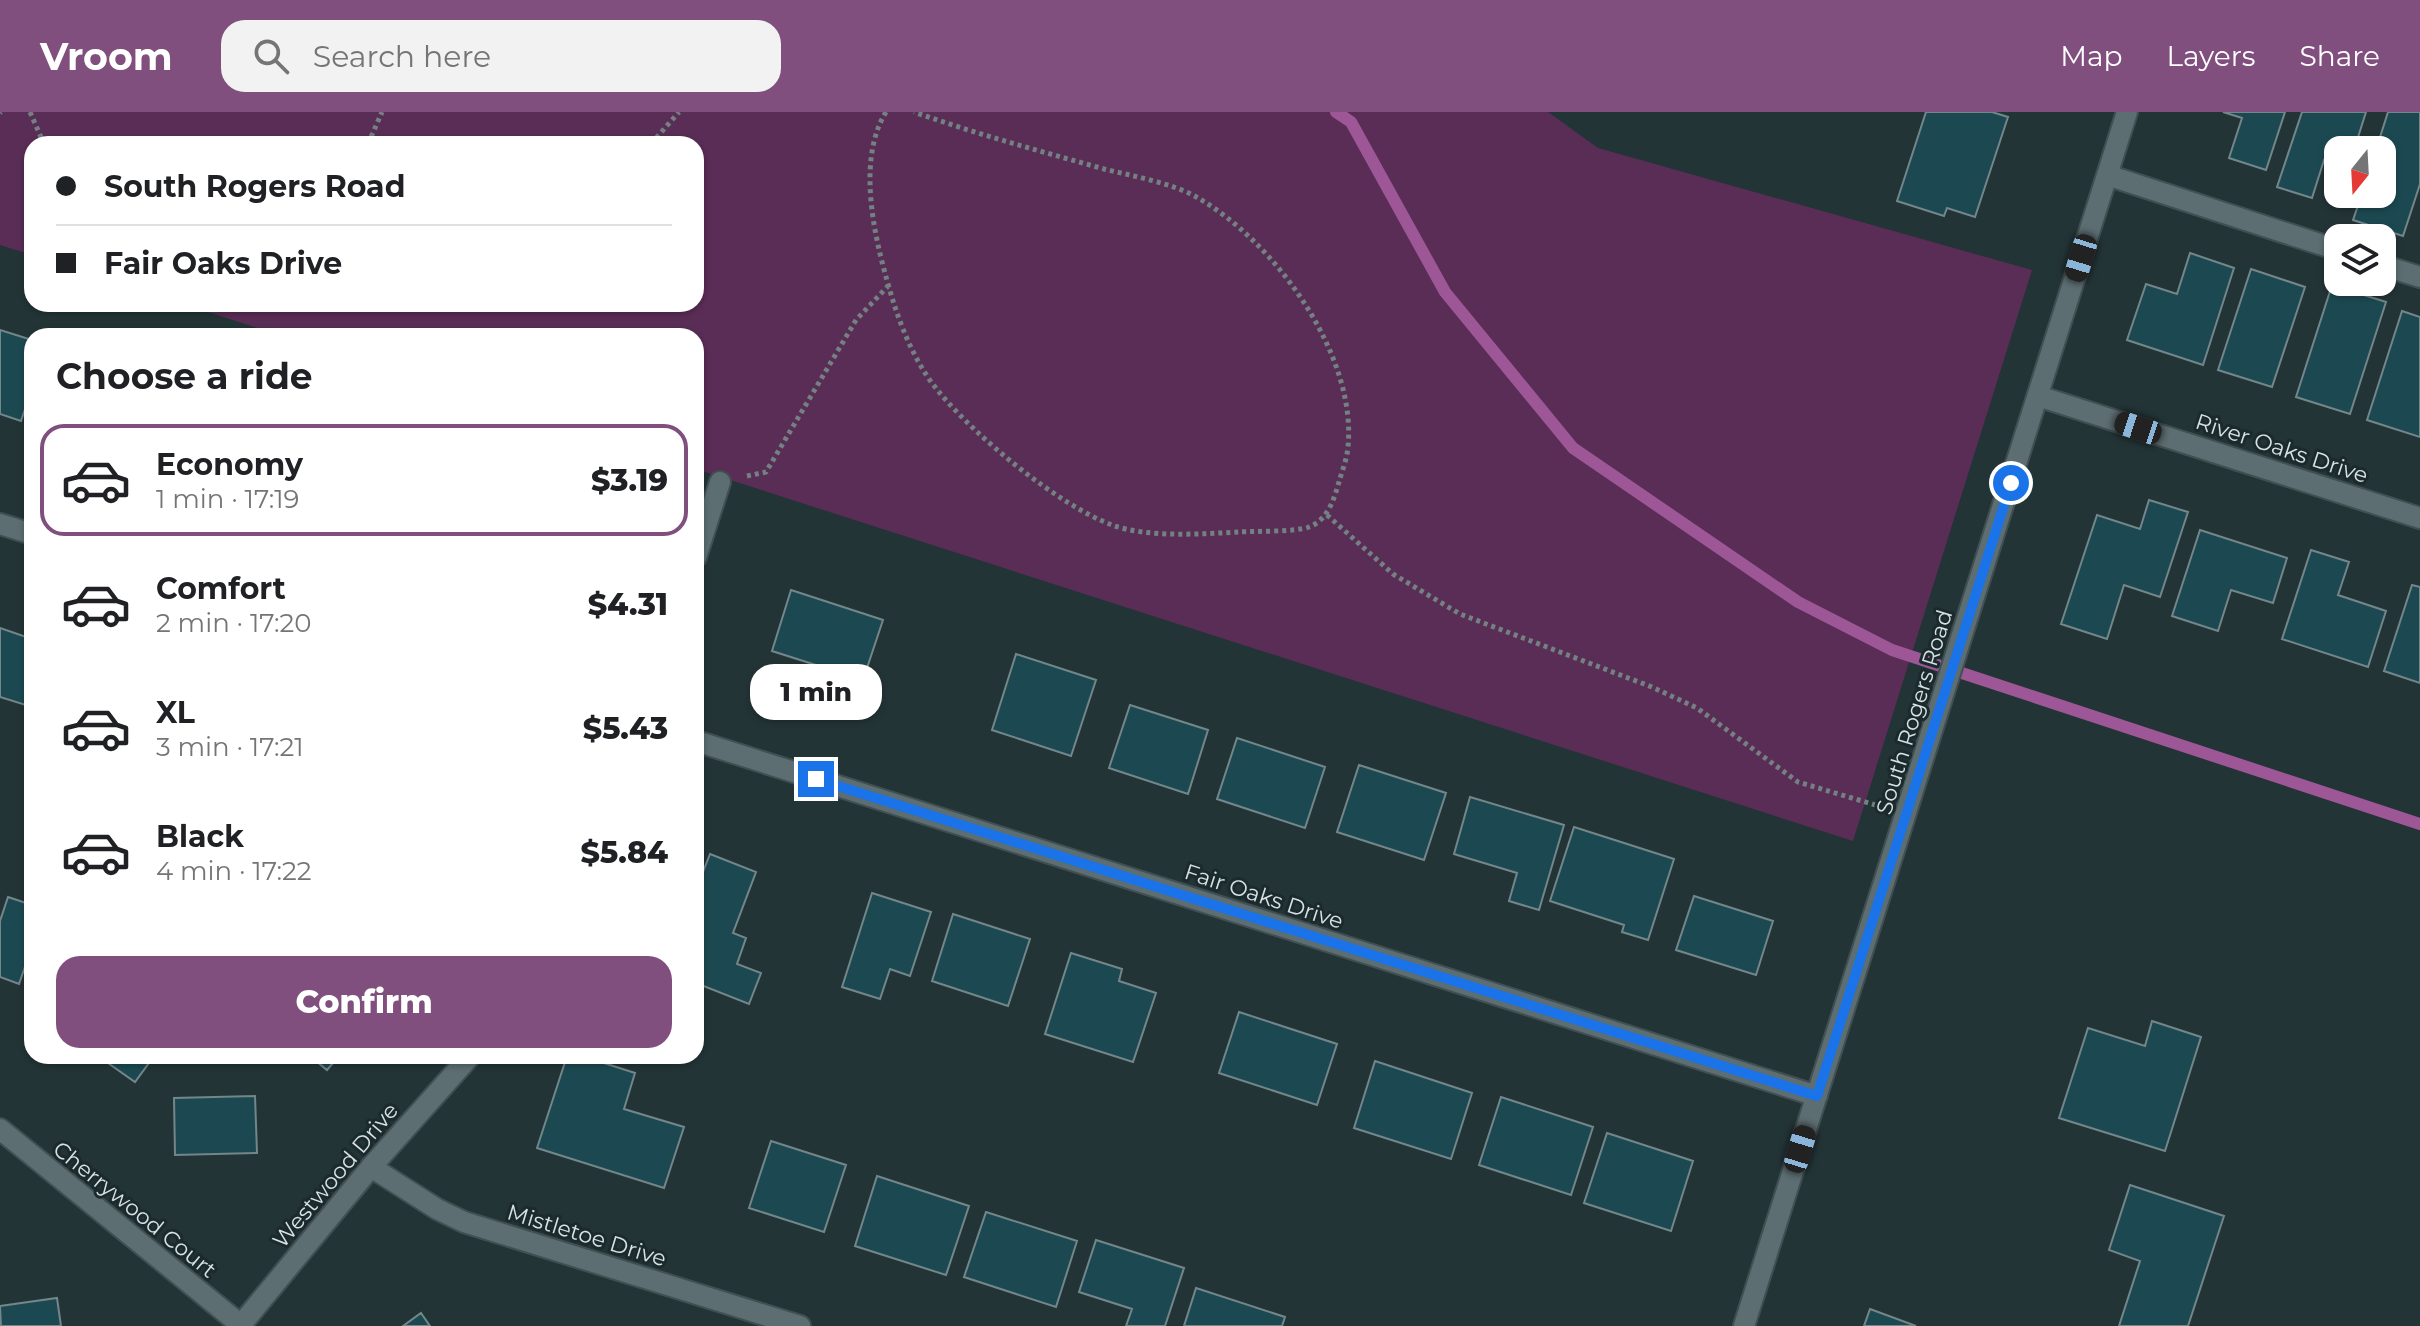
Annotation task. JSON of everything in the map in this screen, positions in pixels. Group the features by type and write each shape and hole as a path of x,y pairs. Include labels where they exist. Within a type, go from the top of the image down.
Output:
{"street":[{"name":"South Rogers Road","path":"1744,1326 2127,112"},
{"path":"2107,175 2324,245"},
{"path":"2396,269 2420,277"},
{"name":"River Oaks Drive","path":"2038,396 2420,518"},
{"path":"704,532 720,482"},
{"path":"0,524 24,532"},
{"name":"Fair Oaks Drive","path":"704,744 1817,1096"},
{"name":"Westwood Drive","path":"240,1326 371,1167 463,1064"},
{"name":"Cherrywood Court","path":"0,1129 240,1326"},
{"name":"Mistletoe Drive","path":"371,1167 437,1209 464,1222 800,1326"}],"path":[{"path":"30,112 40,136"},
{"path":"372,136 382,112"},
{"path":"658,136 679,112"},
{"path":"886,112 877,127 868,167 876,227 904,336 938,391 986,440 1052,492 1113,525 1175,535 1309,527 1327,515 1349,448 1346,400 1327,345 1296,287 1253,238 1197,196 972,133 914,112"},
{"path":"720,482 766,472 856,320 889,286"},
{"path":"1327,515 1393,574 1460,614 1652,687 1697,708 1798,782 1907,816"}],"shaded area":[{"path":"0,112 1548,112 1598,148 2032,270 1853,841 704,472 704,328 257,328 208,312 704,312 704,136 24,136 24,252 0,245"}],"building":[{"path":"1926,112 1992,112 2008,117 1975,217 1947,208 1944,216 1897,201"},
{"path":"2223,112 2285,112 2266,170 2229,158 2242,118"},
{"path":"2302,112 2366,112 2358,136 2324,136 2324,160 2312,198 2277,187"},
{"path":"2388,112 2420,112 2420,184 2403,236 2396,234 2396,224 2366,224 2353,220 2357,208 2396,208 2396,136 2380,136"},
{"path":"2190,253 2234,268 2203,365 2127,340 2146,284 2177,294"},
{"path":"2251,269 2305,287 2272,387 2218,370"},
{"path":"2328,296 2367,296 2386,302 2350,414 2296,397"},
{"path":"2402,311 2420,317 2420,437 2367,420"},
{"path":"0,330 24,338 24,412 21,421 0,414"},
{"path":"2149,500 2188,512 2160,597 2124,585 2107,639 2061,624 2097,515 2140,529"},
{"path":"2200,530 2287,558 2273,603 2231,590 2218,631 2172,616"},
{"path":"2311,550 2349,562 2338,595 2386,611 2368,667 2282,639"},
{"path":"2412,585 2420,587 2420,683 2384,671"},
{"path":"791,590 883,620 863,680 772,651"},
{"path":"0,628 24,636 24,704 0,697"},
{"path":"1016,654 1096,680 1071,756 992,730"},
{"path":"1130,705 1208,730 1188,794 1109,768"},
{"path":"1237,738 1325,767 1305,828 1217,799"},
{"path":"1359,765 1446,793 1424,860 1337,832"},
{"path":"1470,797 1564,825 1539,910 1509,901 1517,873 1454,854"},
{"path":"1574,827 1674,859 1648,940 1622,932 1624,925 1550,901"},
{"path":"710,854 756,872 733,933 746,938 737,964 761,973 749,1004 704,986 704,869"},
{"path":"872,893 931,912 910,976 890,969 880,999 842,987"},
{"path":"1694,896 1773,921 1756,975 1676,950"},
{"path":"8,897 24,902 24,970 19,984 0,977 0,921"},
{"path":"953,914 1030,939 1008,1006 932,981"},
{"path":"1071,953 1122,969 1119,981 1156,993 1133,1062 1045,1034"},
{"path":"1239,1012 1337,1044 1317,1105 1219,1073"},
{"path":"2152,1021 2201,1037 2165,1151 2059,1118 2088,1028 2145,1046"},
{"path":"1375,1061 1472,1093 1451,1159 1354,1128"},
{"path":"109,1064 148,1064 135,1082"},
{"path":"564,1064 607,1064 635,1073 624,1109 684,1127 664,1188 537,1148"},
{"path":"255,1096 257,1153 175,1155 174,1098"},
{"path":"1501,1097 1593,1127 1571,1195 1479,1165"},
{"path":"1607,1133 1693,1161 1671,1231 1584,1203"},
{"path":"771,1141 846,1165 824,1232 749,1208"},
{"path":"877,1176 969,1206 946,1275 855,1246"},
{"path":"2130,1185 2224,1216 2188,1326 2119,1326 2140,1261 2109,1250"},
{"path":"986,1212 1077,1241 1056,1307 964,1277"},
{"path":"1096,1240 1184,1268 1165,1326 1126,1326 1132,1309 1079,1292"},
{"path":"1196,1288 1285,1317 1282,1326 1184,1326"},
{"path":"57,1298 61,1326 1,1326 0,1306"},
{"path":"1870,1309 1916,1326 1864,1326"},
{"path":"421,1313 430,1326 403,1326"}],"waterway":[{"path":"1336,112 1351,122 1445,292 1573,448 1798,602 1892,650 2420,824"}],"route":[{"path":"816,779 1817,1096 2011,483"}]}
